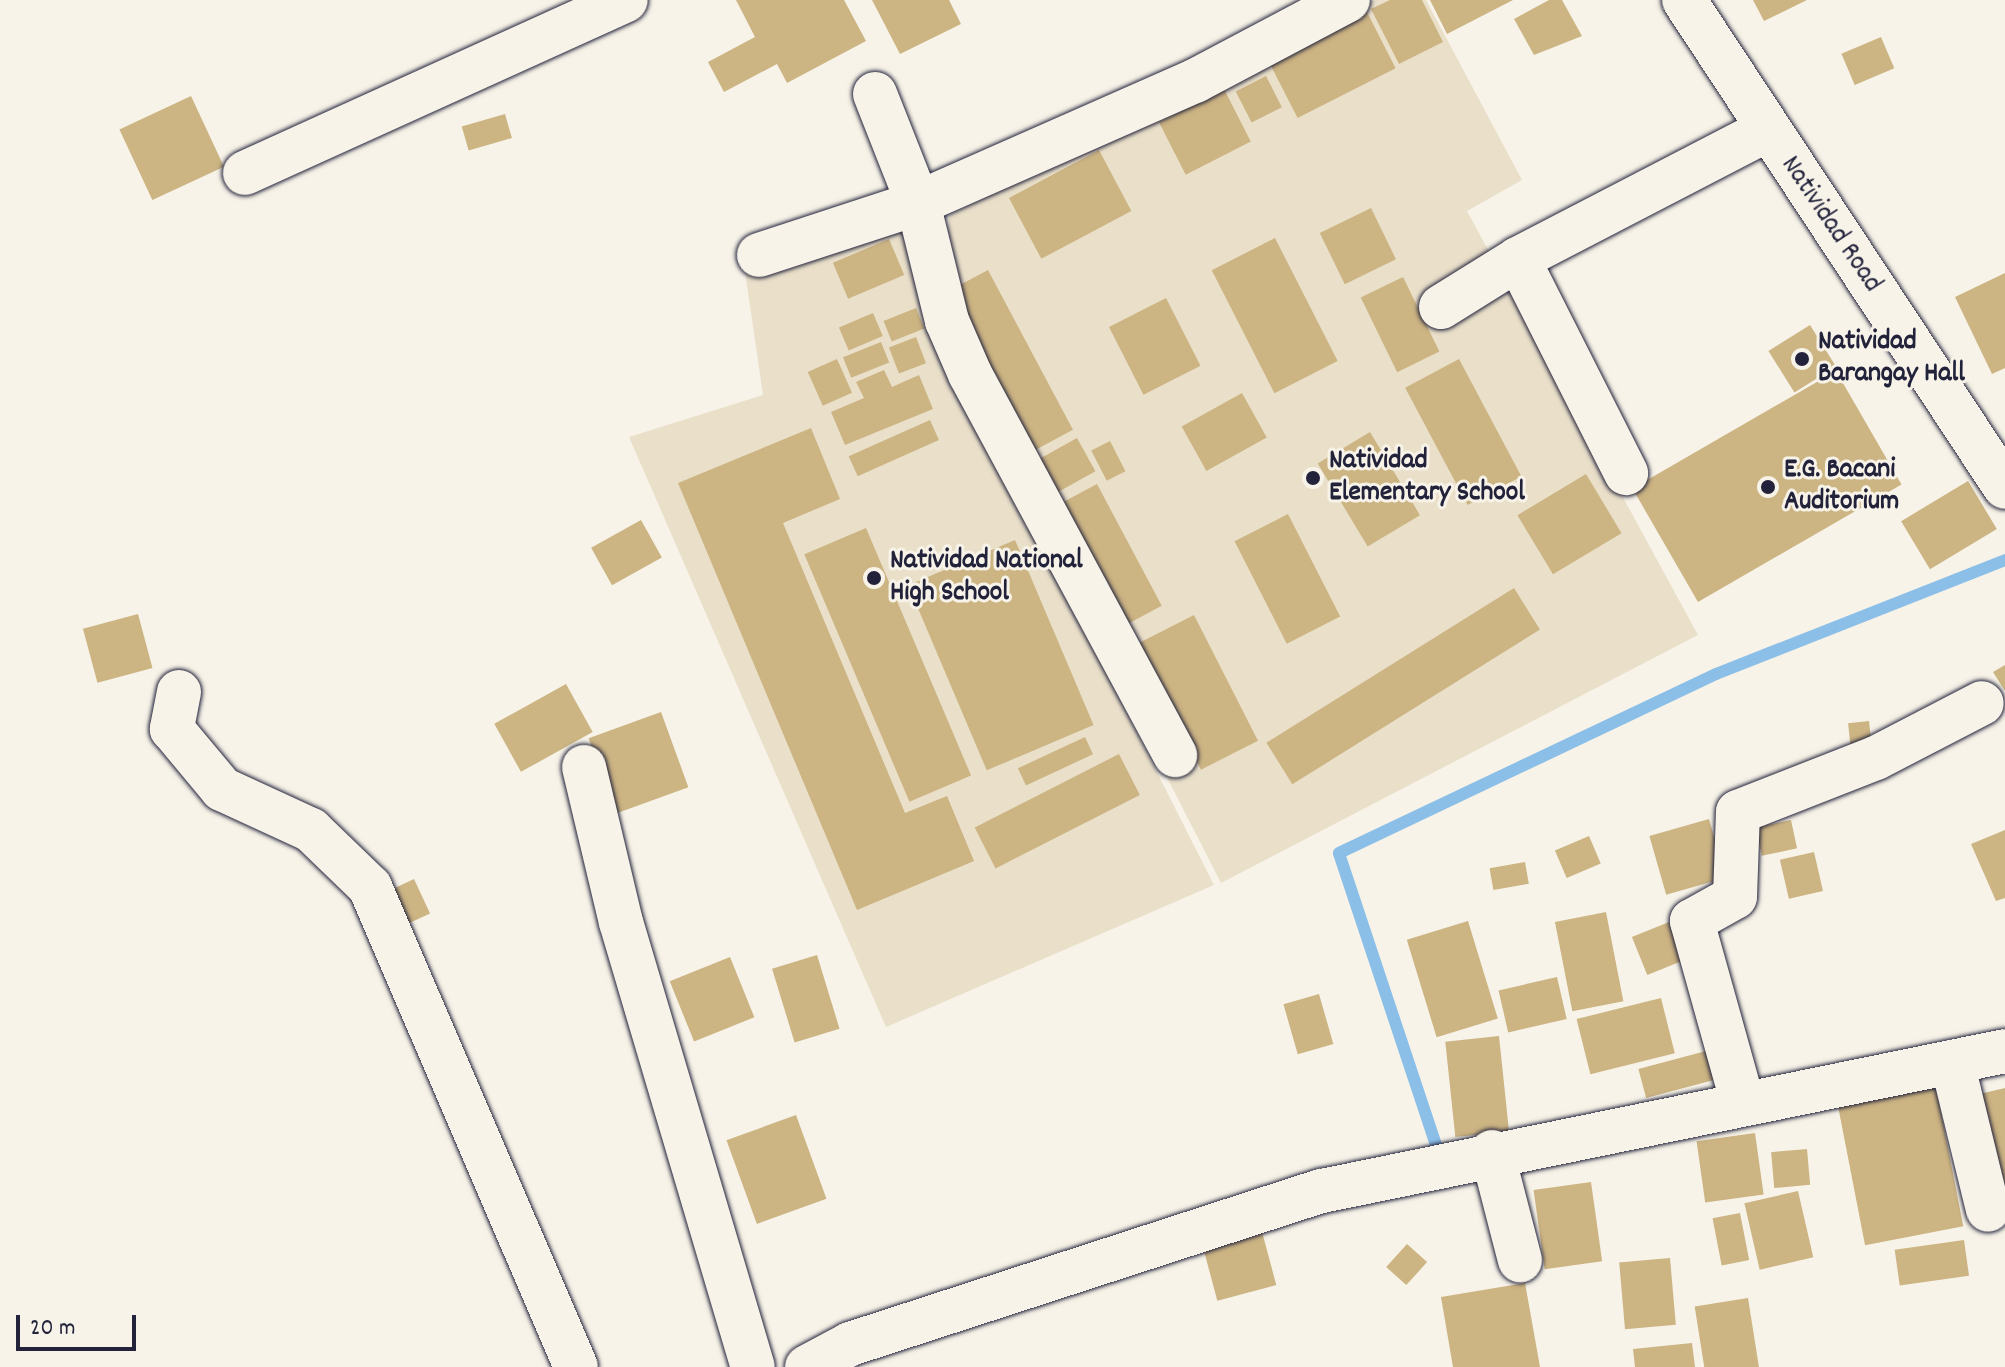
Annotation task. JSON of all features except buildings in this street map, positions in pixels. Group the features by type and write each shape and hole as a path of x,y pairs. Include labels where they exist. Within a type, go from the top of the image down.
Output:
{"street":[{"path":"245,173 626,0"},
{"path":"759,255 918,203 1195,81 1348,0"},
{"name":"Natividad Road","path":"1684,0 2005,487"},
{"path":"875,94 918,203 947,321 970,374 1175,755"},
{"path":"1441,307 1518,259 1767,130"},
{"path":"1518,259 1626,473"},
{"path":"179,692 172,729 222,789 311,830 376,898 576,1367"},
{"path":"1743,1104 1692,921 1735,897 1738,812 1876,758 1982,703"},
{"path":"584,767 621,922 753,1367"},
{"path":"807,1367 850,1344 1100,1258 1322,1191 1492,1152 2005,1051"},
{"path":"1952,1062 1988,1210"},
{"path":"1492,1152 1520,1260"}],"shaded area":[{"name":"Natividad Elementary School","path":"1375,0 1426,0 1522,180 1467,211 1698,635 1221,883 934,322 950,215"},
{"name":"Natividad National High School","path":"912,207 928,320 1214,885 886,1027 629,437 763,395 744,265"}],"waterway":[{"path":"1440,1157 1339,853 1716,674 2005,560"}],"place":[{"name":"Natividad Barangay Hall","path":"1802,359"},
{"name":"Natividad Elementary School","path":"1313,478"},
{"name":"E.G. Bacani Auditorium","path":"1768,487"},
{"name":"Natividad National High School","path":"874,578"}]}
